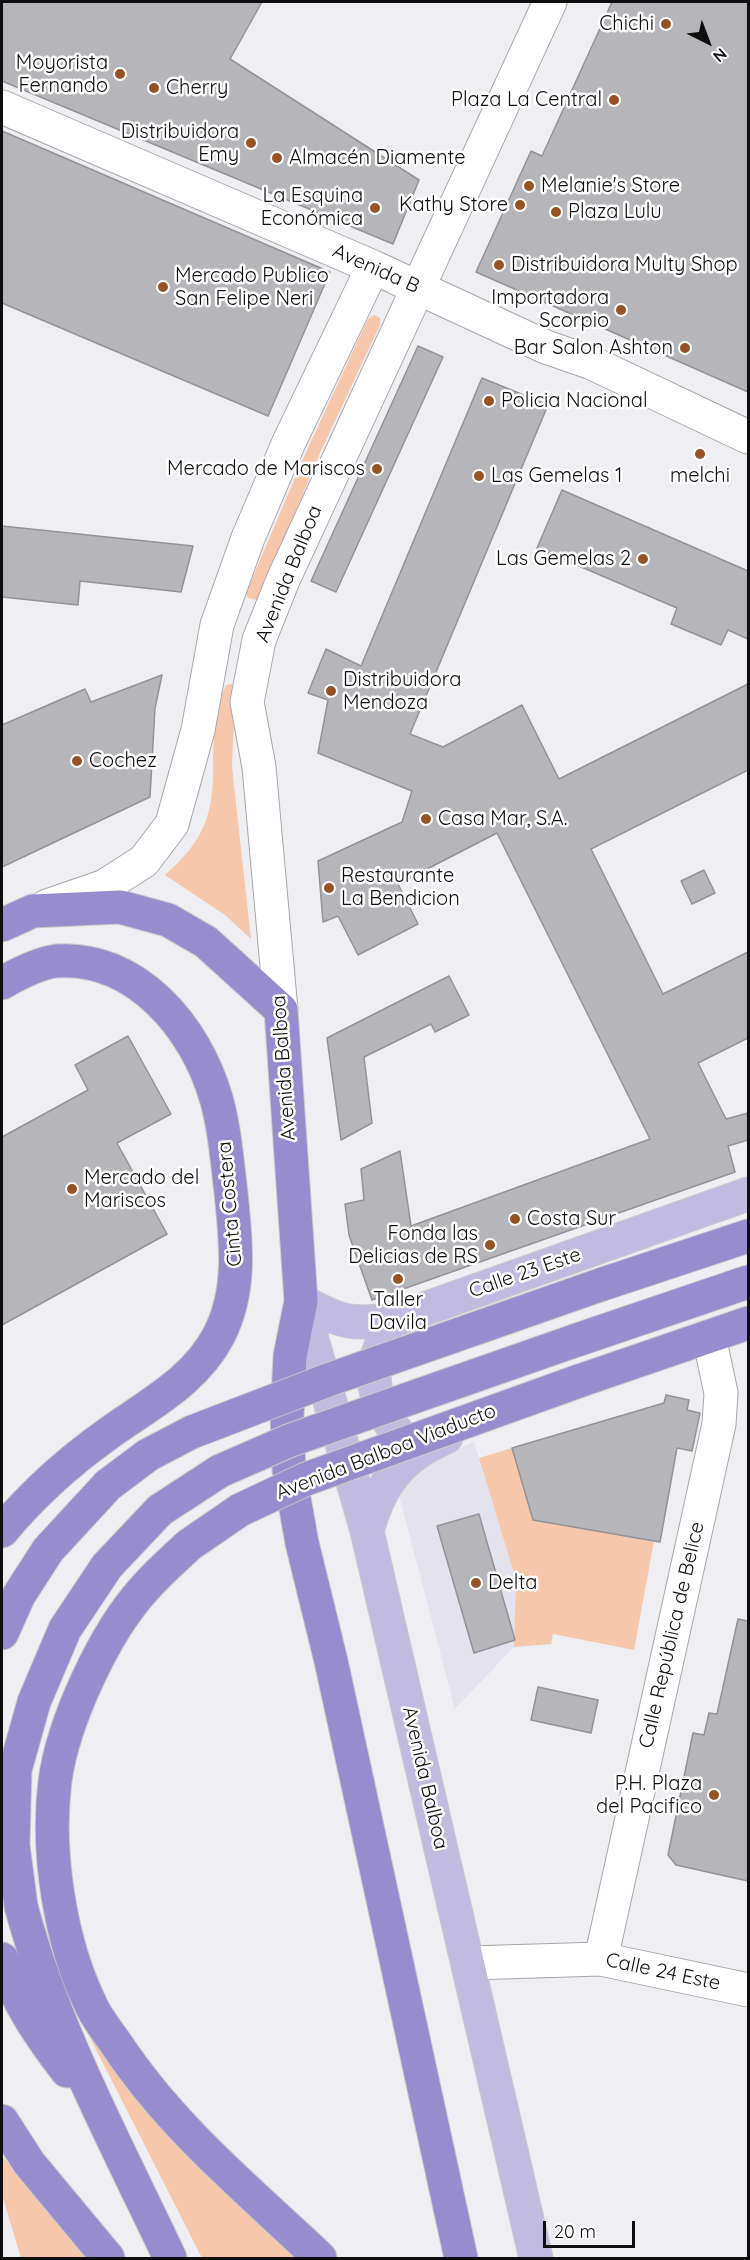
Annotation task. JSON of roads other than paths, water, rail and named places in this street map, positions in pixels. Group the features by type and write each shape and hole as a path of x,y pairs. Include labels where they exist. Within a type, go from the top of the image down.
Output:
{"highway":[{"path":"2,925 33,910 120,907 168,920 206,942 245,974 281,1010"},
{"name":"Cinta Costera","path":"2,983 55,961 94,963 128,978 158,999 180,1025 200,1058 216,1097 225,1139 236,1240 236,1291 219,1335 192,1374 162,1398 105,1435 58,1472 26,1503 2,1531"},
{"name":"Avenida Balboa","path":"281,1010 301,1301 290,1356 287,1417 289,1470 302,1543 331,1661 461,2259"},
{"path":"2,1633 19,1595 48,1550 108,1485 148,1455 192,1432 328,1380 600,1284 748,1236"},
{"name":"Avenida Balboa Viaducto","path":"101,2115 59,2025 36,1962 21,1906 13,1845 15,1770 34,1702 65,1629 107,1566 160,1510 220,1471 291,1440 748,1282"},
{"name":"Avenida Balboa Viaducto","path":"320,2259 188,2135 137,2074 92,2007 65,1935 53,1840 55,1780 73,1713 103,1647 142,1590 189,1545 240,1510 306,1479 748,1323"},
{"path":"2,1959 13,1992 35,2030 101,2115 170,2259"},
{"path":"2,2121 29,2163 108,2259"}],"main road":[{"name":"Calle 23 Este","path":"301,1301 347,1323 364,1324 399,1318 748,1194"},
{"name":"Avenida Balboa","path":"301,1301 366,1531 469,1963 536,2259"},
{"path":"399,1318 377,1351 374,1374 377,1398 385,1419 399,1438 417,1452"},
{"path":"366,1531 374,1506 387,1482 399,1467 417,1452 446,1437 748,1333"}],"street":[{"name":"Avenida Balboa","path":"281,1010 259,767 247,702 260,640 283,580 550,2"},
{"name":"Avenida B","path":"2,107 374,267 546,346 592,363 748,437"},
{"path":"33,910 105,886 144,861 172,824 195,741 217,625 248,538 289,441 374,267"},
{"path":"203,699 214,673 222,664 235,666 246,675 247,702"},
{"name":"Calle República de Belice","path":"601,1959 719,1424 721,1393 711,1346"},
{"name":"Calle 24 Este","path":"469,1963 601,1959 748,1990"}],"place":[{"name":"Chichi","path":"666,24"},
{"name":"Moyorista Fernando","path":"120,74"},
{"name":"Cherry","path":"154,88"},
{"name":"Plaza La Central","path":"614,100"},
{"name":"Distribuidora Emy","path":"251,143"},
{"name":"Almacén Diamente","path":"277,158"},
{"name":"Melanie's Store","path":"529,186"},
{"name":"Kathy Store","path":"520,205"},
{"name":"La Esquina Económica","path":"375,208"},
{"name":"Plaza Lulu","path":"556,212"},
{"name":"Distribuidora Multy Shop","path":"499,265"},
{"name":"Mercado Publico San Felipe Neri","path":"163,287"},
{"name":"Importadora Scorpio","path":"621,310"},
{"name":"Bar Salon Ashton","path":"685,348"},
{"name":"Policia Nacional","path":"489,401"},
{"name":"melchi","path":"700,454"},
{"name":"Mercado de Mariscos","path":"377,469"},
{"name":"Las Gemelas 1","path":"479,476"},
{"name":"Las Gemelas 2","path":"643,559"},
{"name":"Distribuidora Mendoza","path":"331,691"},
{"name":"Cochez","path":"77,761"},
{"name":"Casa Mar, S.A.","path":"426,819"},
{"name":"Restaurante La Bendicion","path":"329,888"},
{"name":"Mercado del Mariscos","path":"72,1189"},
{"name":"Costa Sur","path":"515,1219"},
{"name":"Fonda las Delicias de RS","path":"490,1245"},
{"name":"Taller Davila","path":"398,1279"},
{"name":"Delta","path":"476,1583"},
{"name":"P.H. Plaza del Pacifico","path":"714,1795"}]}
